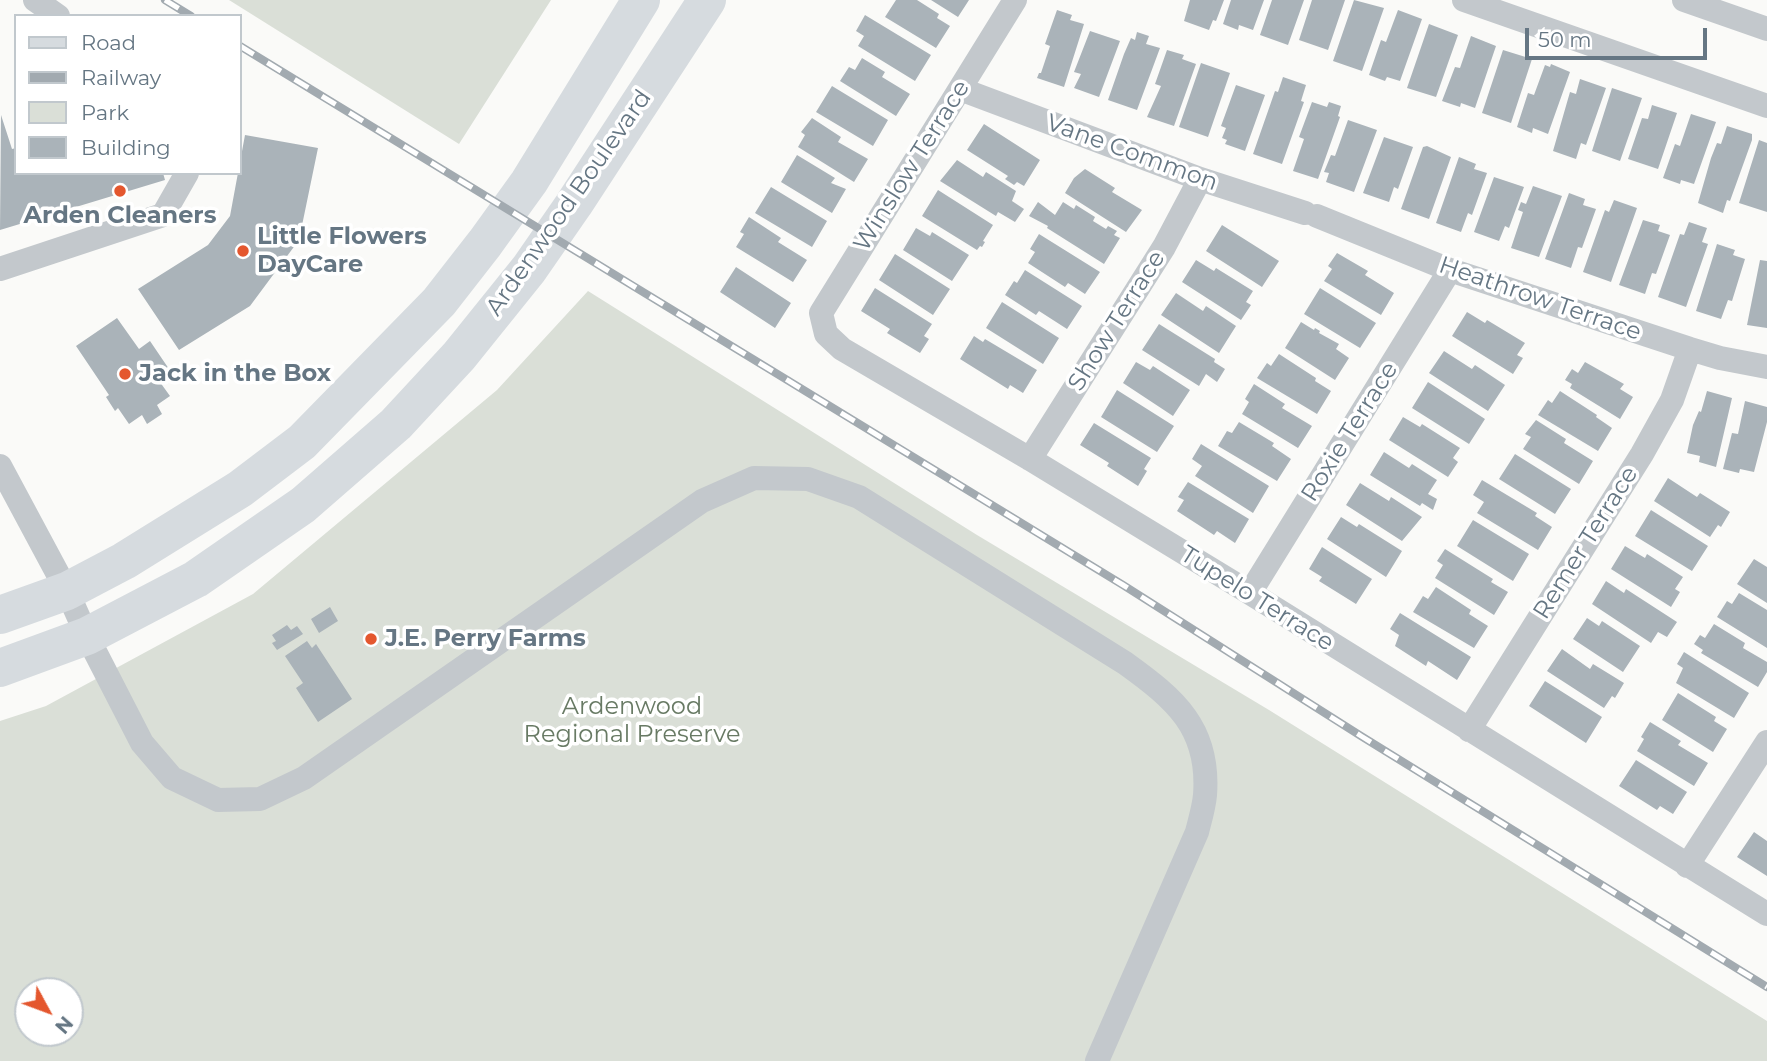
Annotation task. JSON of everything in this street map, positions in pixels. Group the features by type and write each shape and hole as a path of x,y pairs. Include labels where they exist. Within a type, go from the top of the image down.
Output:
{"main road":[{"name":"Ardenwood Boulevard","path":"0,615 67,591 124,561 240,489 302,442 439,302 529,181 641,0"},
{"name":"Ardenwood Boulevard","path":"0,668 87,636 196,579 303,505 396,424 459,356 529,269 575,204 707,0"}],"street":[{"path":"35,0 55,14"},
{"name":"Winslow Terrace","path":"826,334 821,313 1015,0"},
{"path":"1464,0 1767,106"},
{"path":"1684,0 1767,29"},
{"name":"Vane Common","path":"960,89 1200,179 1311,215"},
{"path":"0,269 163,215 186,175"},
{"name":"Show Terrace","path":"1030,459 1164,247 1200,179"},
{"name":"Heathrow Terrace","path":"1311,215 1450,270 1690,349 1767,368"},
{"name":"Roxie Terrace","path":"1250,593 1450,270"},
{"name":"Tupelo Terrace","path":"826,334 842,349 1250,593 1767,914"},
{"name":"Remer Terrace","path":"1469,730 1642,454 1672,400 1690,349"},
{"path":"0,466 67,591 142,743 172,778 218,800 260,799 304,778 702,501 754,478 808,479 859,497 1125,663 1160,688 1190,721 1204,758 1205,796 1197,832 1097,1061"},
{"path":"1688,866 1767,741"}],"green space":[{"path":"229,0 551,0 459,144"},
{"name":"Ardenwood Regional Preserve","path":"588,291 977,535 1269,710 1767,1021 1767,1061 0,1061 0,721 46,706 253,594 497,390"}],"building":[{"path":"896,0 917,0 939,14 937,18 950,26 936,48 885,17"},
{"path":"931,0 969,0 958,17"},
{"path":"1190,0 1224,0 1216,21 1213,20 1209,30 1184,21"},
{"path":"1231,0 1264,0 1253,30 1239,25 1238,30 1223,24"},
{"path":"1272,0 1304,0 1288,45 1260,35"},
{"path":"1312,0 1345,0 1328,50 1299,40"},
{"path":"1354,0 1384,8 1362,71 1333,61"},
{"path":"1057,10 1072,15 1070,20 1084,24 1064,87 1037,78 1050,46 1045,44"},
{"path":"1398,10 1422,19 1400,81 1387,77 1385,81 1369,75 1381,40 1386,42"},
{"path":"865,15 931,55 915,81 858,46 864,36 856,31"},
{"path":"1429,24 1458,35 1436,97 1407,88"},
{"path":"1090,31 1120,41 1099,97 1074,88 1081,74 1074,72"},
{"path":"1137,32 1149,36 1146,44 1160,48 1137,110 1108,100 1124,54 1131,38 1135,40"},
{"path":"1471,36 1496,46 1475,108 1461,103 1460,107 1442,101 1455,67 1460,68"},
{"path":"1167,50 1184,55 1182,59 1196,64 1174,126 1147,117 1161,86 1155,84"},
{"path":"1503,50 1532,59 1511,123 1482,113"},
{"path":"862,58 885,72 882,77 910,94 896,116 840,81 849,67 855,70"},
{"path":"1201,63 1230,73 1208,137 1179,127"},
{"path":"1551,64 1570,72 1548,134 1533,128 1532,133 1517,127 1528,93 1534,95 1545,65 1550,67"},
{"path":"1283,77 1306,85 1301,101 1304,102 1282,164 1253,154 1275,91 1278,92"},
{"path":"1580,79 1606,88 1586,145 1581,143 1576,159 1553,151 1570,92 1576,94"},
{"path":"1236,85 1265,95 1245,151 1225,144 1227,140 1222,138 1226,128 1221,126"},
{"path":"832,86 888,120 873,146 816,112"},
{"path":"1612,88 1642,98 1620,161 1592,151"},
{"path":"1312,102 1327,107 1329,102 1341,106 1340,117 1318,179 1293,171 1304,139 1299,137"},
{"path":"1652,105 1677,113 1658,169 1628,159 1642,118 1648,119"},
{"path":"1691,114 1716,122 1694,184 1681,180 1680,184 1663,178 1675,144 1680,146"},
{"path":"1,115 14,148 14,175 164,175 165,180 0,230"},
{"path":"812,118 841,137 838,142 868,159 854,182 798,147 805,135 801,132"},
{"path":"1348,120 1377,130 1354,192 1326,182 1329,173 1324,172 1331,155 1335,156"},
{"path":"984,124 1040,160 1024,186 1017,182 1014,185 1005,179 1008,176 967,150"},
{"path":"1727,126 1752,134 1752,140 1723,213 1698,203 1711,158 1717,143 1721,144"},
{"path":"245,135 318,148 299,240 250,306 179,350 138,289 208,245 230,216 238,175 242,175"},
{"path":"1384,137 1413,147 1398,189 1394,187 1389,202 1363,193"},
{"path":"1759,140 1767,143 1767,212 1739,203"},
{"path":"1427,146 1451,157 1429,219 1401,209 1423,147"},
{"path":"797,155 835,178 831,183 846,189 832,213 781,182"},
{"path":"1459,157 1476,164 1474,169 1487,173 1472,215 1468,213 1461,232 1436,223"},
{"path":"957,160 983,177 986,172 1016,191 1012,201 1024,209 1015,222 998,212 996,216 940,181"},
{"path":"1085,169 1115,188 1112,192 1142,210 1126,232 1065,193 1074,178"},
{"path":"1494,177 1524,187 1509,228 1505,226 1499,241 1474,232"},
{"path":"1533,186 1562,196 1539,257 1511,248 1523,212 1518,210 1521,202 1526,204"},
{"path":"771,187 827,221 812,247 755,213"},
{"path":"938,190 993,225 982,247 977,250 922,216"},
{"path":"1569,193 1585,199 1583,205 1596,209 1582,248 1578,247 1571,268 1545,259"},
{"path":"1614,200 1637,208 1611,282 1583,272 1605,210 1609,212"},
{"path":"1038,202 1055,215 1063,202 1074,209 1076,205 1095,217 1093,221 1106,229 1108,226 1117,231 1114,235 1120,238 1104,264 1029,216"},
{"path":"749,217 781,238 778,242 807,260 793,282 736,247 744,234 740,232"},
{"path":"1643,220 1660,225 1658,231 1670,235 1656,274 1652,273 1645,294 1619,285"},
{"path":"1689,222 1707,228 1702,242 1708,244 1686,307 1658,297 1680,234 1684,235"},
{"path":"1222,225 1279,261 1262,287 1206,251"},
{"path":"916,228 930,236 932,232 969,255 952,281 903,250"},
{"path":"1039,234 1100,272 1085,294 1068,283 1065,287 1028,263 1035,252 1030,249"},
{"path":"1717,244 1735,250 1733,255 1745,259 1732,301 1728,300 1721,319 1696,311"},
{"path":"1337,253 1368,271 1365,275 1394,293 1381,315 1324,281 1332,269 1328,266"},
{"path":"895,254 950,289 933,315 879,280"},
{"path":"1196,260 1214,271 1216,268 1253,291 1246,302 1251,305 1241,320 1182,282"},
{"path":"1760,260 1767,261 1767,328 1747,325"},
{"path":"736,267 791,303 775,328 720,292"},
{"path":"1025,270 1082,306 1067,329 1039,311 1036,315 1005,295"},
{"path":"875,288 932,324 924,336 929,339 920,353 887,333 890,329 861,311"},
{"path":"1320,288 1376,323 1360,348 1304,314"},
{"path":"1176,293 1203,311 1206,306 1236,326 1219,353 1161,315"},
{"path":"1002,302 1059,338 1043,364 986,328"},
{"path":"1467,312 1485,323 1487,320 1525,343 1517,355 1523,358 1513,374 1452,336"},
{"path":"117,318 139,349 150,341 169,369 157,378 170,396 157,405 162,414 147,424 142,415 129,424 118,408 115,411 106,397 109,395 76,346"},
{"path":"1301,322 1339,344 1336,349 1349,358 1335,380 1285,348"},
{"path":"1159,324 1215,359 1214,362 1225,369 1217,382 1206,374 1199,386 1142,350"},
{"path":"974,336 983,342 985,339 1037,370 1023,393 1010,385 1008,389 960,359"},
{"path":"1444,351 1472,369 1475,365 1505,385 1488,411 1429,373"},
{"path":"1279,354 1331,391 1317,414 1257,378 1267,363 1271,366"},
{"path":"1136,362 1150,370 1153,366 1190,390 1173,416 1123,383"},
{"path":"1585,362 1624,384 1620,389 1633,397 1620,419 1570,388 1572,384 1565,380 1572,369 1578,373"},
{"path":"1428,382 1485,419 1469,444 1412,408"},
{"path":"1254,384 1285,404 1282,408 1312,426 1298,448 1242,414 1249,402 1245,399"},
{"path":"1117,390 1174,426 1157,452 1101,417"},
{"path":"1560,391 1612,428 1598,451 1538,415 1548,400 1552,403"},
{"path":"1707,391 1732,398 1716,467 1699,462 1700,456 1687,453 1693,425 1699,411 1701,412"},
{"path":"1745,401 1767,407 1767,422 1754,472 1740,469 1739,473 1723,469 1732,433 1738,434"},
{"path":"1403,417 1420,427 1422,424 1460,448 1453,458 1458,462 1448,477 1389,440"},
{"path":"1536,420 1566,439 1564,443 1593,461 1579,484 1523,449 1531,437 1525,434"},
{"path":"1239,422 1274,443 1272,446 1291,459 1277,481 1218,446 1227,431 1232,433"},
{"path":"1094,423 1151,458 1138,486 1080,445"},
{"path":"1201,444 1269,486 1253,513 1195,476 1202,466 1192,459"},
{"path":"1384,452 1409,468 1412,464 1437,480 1428,494 1437,499 1433,510 1422,503 1420,506 1370,475"},
{"path":"1515,454 1571,489 1555,514 1499,479"},
{"path":"1668,478 1697,497 1700,493 1730,512 1721,527 1718,525 1710,537 1654,501"},
{"path":"1482,480 1537,513 1535,516 1552,527 1538,550 1477,513 1484,502 1473,495"},
{"path":"1188,482 1249,519 1235,543 1217,531 1214,535 1177,511 1184,500 1178,497"},
{"path":"1360,483 1389,501 1391,497 1422,517 1402,541 1346,505"},
{"path":"1651,510 1708,546 1692,571 1635,536"},
{"path":"1341,517 1357,527 1359,524 1402,551 1386,577 1327,539"},
{"path":"1473,520 1529,554 1513,581 1457,546"},
{"path":"1625,546 1645,558 1647,554 1683,577 1675,589 1680,592 1671,607 1611,569"},
{"path":"1322,547 1372,579 1356,604 1319,581 1322,577 1309,569"},
{"path":"1445,549 1493,579 1491,582 1508,592 1494,615 1435,578 1443,565 1437,561"},
{"path":"1754,559 1767,567 1767,603 1737,584"},
{"path":"1606,581 1624,593 1626,589 1677,622 1667,637 1658,632 1651,643 1592,604"},
{"path":"1436,587 1471,610 1469,614 1488,626 1474,648 1413,612 1423,596 1428,599"},
{"path":"1739,593 1767,610 1767,648 1717,617 1727,601 1732,604"},
{"path":"330,607 338,621 319,633 311,619"},
{"path":"1400,613 1471,657 1457,680 1428,661 1426,666 1395,646 1399,635 1390,629"},
{"path":"1587,618 1599,626 1602,621 1640,646 1623,672 1573,639"},
{"path":"1714,624 1745,643 1743,648 1767,662 1767,672 1758,687 1701,653 1703,650 1694,644 1700,635 1705,638"},
{"path":"287,625 291,630 297,626 303,634 277,650 272,643 276,641 272,635"},
{"path":"307,641 312,648 316,644 352,699 318,722 296,688 303,683 285,656"},
{"path":"1562,649 1590,669 1593,664 1624,683 1615,698 1612,696 1604,708 1547,671"},
{"path":"1684,652 1749,693 1734,718 1676,683 1683,668 1677,664"},
{"path":"1545,681 1602,717 1586,743 1529,706"},
{"path":"1678,693 1716,717 1714,721 1727,729 1713,752 1662,720"},
{"path":"1650,722 1681,741 1678,745 1708,763 1694,786 1637,751"},
{"path":"1636,760 1687,792 1673,814 1660,806 1657,810 1619,786"},
{"path":"1754,832 1767,841 1767,876 1737,857"}],"railway":[{"path":"165,0 188,14"},
{"path":"242,47 1123,585 1767,987"}],"place":[{"name":"Arden Cleaners","path":"120,191"},
{"name":"Little Flowers DayCare","path":"243,251"},
{"name":"Jack in the Box","path":"125,374"},
{"name":"J.E. Perry Farms","path":"371,639"}]}
